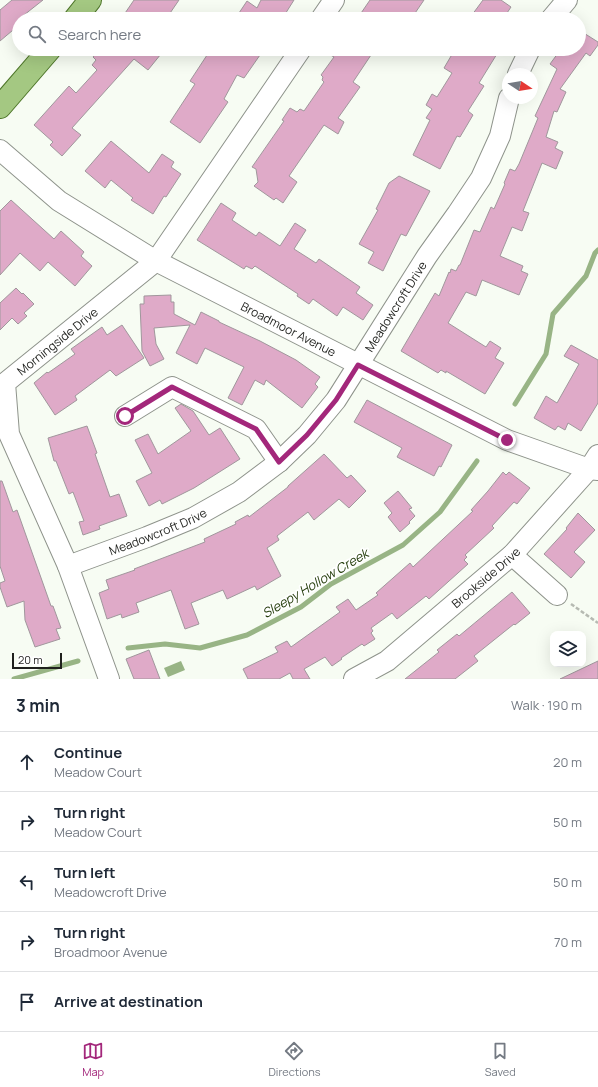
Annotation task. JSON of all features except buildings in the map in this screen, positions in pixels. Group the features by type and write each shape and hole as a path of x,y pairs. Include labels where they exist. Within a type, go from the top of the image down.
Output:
{"main road":[{"path":"81,12 90,0"},
{"path":"0,106 44,56"}],"street":[{"path":"326,12 334,0"},
{"path":"557,12 567,0"},
{"name":"Morningside Drive","path":"109,679 68,566 9,434 5,383 156,261 296,56"},
{"path":"521,68 527,56"},
{"name":"Meadowcroft Drive","path":"68,566 147,537 193,518 239,492 279,462 307,435 336,400 427,256 457,214 480,178 500,136 508,104"},
{"name":"Broadmoor Avenue","path":"0,150 59,201 156,261 507,440 595,465"},
{"path":"125,416 172,387 256,429 279,462"},
{"name":"Brookside Drive","path":"354,679 387,661 512,555 595,465"},
{"path":"512,555 557,595"}],"path":[{"path":"557,595 598,623"}],"shaded area":[{"path":"181,661 185,670 168,677 164,668"}],"waterway":[{"name":"Sleepy Hollow Creek","path":"515,404 546,354 553,314 586,276 595,253 598,250"},
{"name":"Sleepy Hollow Creek","path":"128,648 165,644 200,648 247,635 301,607 331,584 403,545 440,512 477,461"},
{"name":"Sleepy Hollow Creek","path":"14,679 78,661"}],"route":[{"path":"125,416 172,387 256,429 279,462 307,435 336,400 358,365 507,440"}]}
